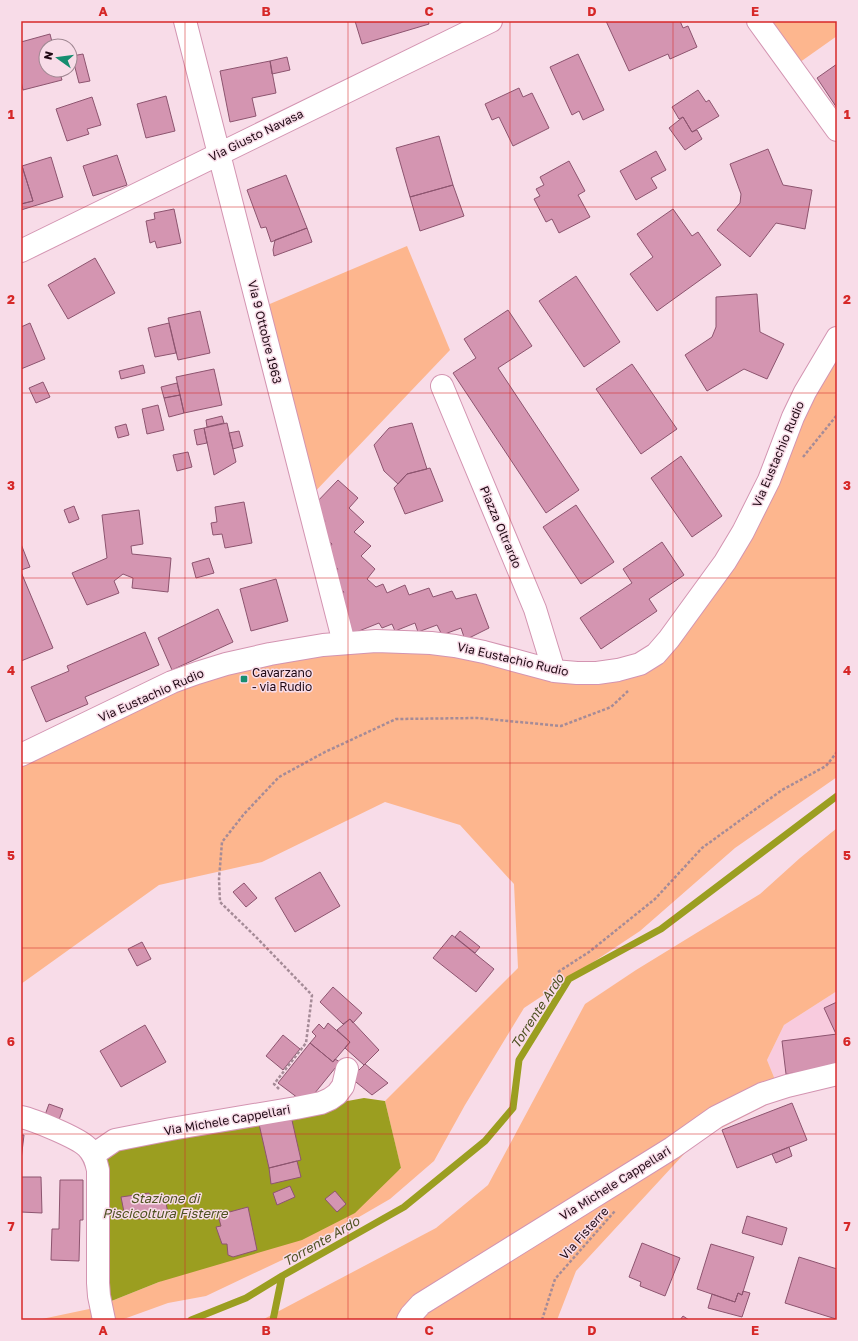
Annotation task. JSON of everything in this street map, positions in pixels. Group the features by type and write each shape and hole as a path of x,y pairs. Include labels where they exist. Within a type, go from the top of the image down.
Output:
{"street":[{"name":"Via 9 Ottobre 1963","path":"185,21 344,643"},
{"name":"Via Giusto Navasa","path":"21,251 491,21"},
{"path":"758,21 837,130"},
{"name":"Via Eustachio Rudio","path":"21,755 172,682 226,664 270,654 323,645 376,641 431,643 456,646 484,652 554,671 577,673 597,673 640,664 656,654 669,639 725,562 743,532 769,480 793,417 805,392 837,338"},
{"name":"Piazza Oltrardo","path":"442,386 535,609 554,671"},
{"name":"Via Michele Cappellari","path":"93,1155 115,1140 296,1108 330,1099 337,1094 343,1086 347,1069"},
{"name":"Via Michele Cappellari","path":"408,1320 410,1315 421,1304 672,1148 716,1117 762,1094 787,1086 837,1074"},
{"path":"21,1117 40,1123 81,1142 93,1155 98,1170 98,1283 103,1315"}],"path":[{"path":"296,1108 274,1084 306,1043 312,995 220,902 219,879 222,842 244,814 278,777 325,752 396,719 477,718 561,726 611,707 634,686"},
{"path":"558,972 589,952 655,899 702,848 782,790 826,766 837,752"},
{"name":"Via Fisterre","path":"542,1320 555,1279 619,1208"}],"shaded area":[{"path":"750,21 837,21 837,36 786,72"},
{"path":"407,246 450,350 309,498 265,306"},
{"path":"837,347 837,777 735,848 640,931 524,1008 465,1105 434,1161 390,1199 297,1253 206,1296 168,1303 121,1320 37,1320 94,1308 159,1282 401,1169 385,1101 518,968 514,884 460,825 385,802 262,862 159,885 21,984 21,762 174,689 260,661 413,645 609,677 650,652 749,512"},
{"path":"837,828 837,991 784,1025 767,1060 782,1097 696,1141 576,1271 557,1320 262,1320 436,1228 488,1185 585,1004 636,970 760,894 800,858"},
{"path":"837,991 837,1083 782,1097 767,1060 784,1025"}],"water":[{"name":"Stazione di Piscicoltura Fisterre","path":"364,1098 385,1101 401,1168 355,1213 302,1240 159,1282 94,1308 95,1147"}],"building":[{"path":"355,21 428,21 429,24 362,44"},
{"path":"606,21 680,21 683,28 688,26 697,47 670,59 668,54 629,71"},
{"path":"50,34 51,38 38,38 38,78 61,78 62,80 23,90 21,81 21,42"},
{"path":"83,54 90,81 79,83 78,55"},
{"path":"578,54 604,110 583,120 579,111 572,115 550,67"},
{"path":"287,57 290,70 272,74 270,61"},
{"path":"270,61 276,93 252,98 256,116 230,122 220,71"},
{"path":"837,64 837,108 817,78"},
{"path":"519,88 523,97 532,93 549,128 513,146 499,117 492,120 485,104"},
{"path":"698,90 706,102 709,100 719,116 692,132 683,117 679,119 672,107"},
{"path":"166,96 175,131 146,138 137,104"},
{"path":"92,97 101,125 87,129 89,134 67,141 56,109"},
{"path":"683,117 692,132 697,130 702,139 685,150 669,128"},
{"path":"439,136 453,185 410,197 396,148"},
{"path":"768,149 783,185 812,190 805,229 776,223 750,257 717,230 740,203 741,194 730,164"},
{"path":"656,151 666,170 651,178 657,188 636,200 620,171"},
{"path":"117,155 127,185 93,196 83,166"},
{"path":"51,157 63,197 21,210 21,204 33,201 22,166"},
{"path":"569,161 585,191 578,195 590,217 559,233 552,219 546,222 534,199 540,196 536,189 544,185 540,177"},
{"path":"21,166 33,201 21,204"},
{"path":"286,175 307,228 271,242 266,227 261,228 247,190"},
{"path":"453,185 464,216 420,231 410,197"},
{"path":"174,209 181,243 157,248 155,241 150,243 146,221 155,219 154,213"},
{"path":"673,209 692,236 698,232 721,265 657,311 630,274 653,257 637,234"},
{"path":"307,228 312,242 274,256 273,250 275,240"},
{"path":"95,258 115,293 68,319 48,285"},
{"path":"576,276 620,342 584,367 539,301"},
{"path":"757,294 760,332 784,344 767,379 744,369 707,391 685,355 712,337 716,327 716,297"},
{"path":"508,310 532,346 498,368 579,490 546,513 453,373 476,358 464,339"},
{"path":"200,311 210,353 178,360 168,318"},
{"path":"30,323 45,359 21,369 21,327"},
{"path":"169,323 176,353 155,357 148,328"},
{"path":"632,364 677,429 641,454 596,389"},
{"path":"143,365 145,373 121,379 119,371"},
{"path":"214,369 222,405 184,413 176,377"},
{"path":"43,382 50,397 36,403 29,388"},
{"path":"177,383 180,395 164,398 161,387"},
{"path":"180,395 184,413 169,417 164,398"},
{"path":"158,405 164,430 147,434 142,409"},
{"path":"222,416 224,423 207,427 206,420"},
{"path":"227,423 236,462 214,475 204,428"},
{"path":"412,423 427,469 407,474 398,484 384,471 374,445 389,428"},
{"path":"126,424 129,435 118,438 115,427"},
{"path":"204,428 207,443 197,445 194,430"},
{"path":"239,431 243,446 233,449 229,433"},
{"path":"188,452 192,467 177,471 173,455"},
{"path":"681,456 722,516 692,537 651,478"},
{"path":"430,468 443,501 405,514 394,488 407,474"},
{"path":"338,480 358,498 349,508 364,522 354,532 371,546 361,556 375,569 367,579 376,587 383,584 387,593 405,585 409,595 429,588 433,597 452,591 456,599 476,594 489,628 465,640 461,628 442,635 437,625 418,632 415,623 395,631 392,624 382,628 379,623 349,635 336,602 344,592 330,579 338,569 324,556 332,544 319,531 325,521 313,506"},
{"path":"244,502 252,543 225,548 222,534 213,535 211,523 217,522 215,507"},
{"path":"576,505 614,562 581,584 543,527"},
{"path":"74,506 79,519 69,523 64,510"},
{"path":"139,510 143,544 131,546 132,554 171,558 168,592 132,588 133,578 123,574 114,581 119,593 87,605 72,573 107,558 102,515"},
{"path":"662,542 684,575 649,599 657,611 601,649 580,618 632,583 623,569"},
{"path":"21,544 30,567 21,570"},
{"path":"209,558 214,573 196,578 192,563"},
{"path":"21,572 53,648 21,661"},
{"path":"276,579 288,621 251,631 240,589"},
{"path":"218,609 233,642 172,670 158,638"},
{"path":"145,632 159,665 85,697 88,704 46,722 31,687 69,671 67,666"},
{"path":"320,872 340,906 295,932 275,898"},
{"path":"244,883 257,898 246,907 233,892"},
{"path":"460,931 480,947 475,953 455,937"},
{"path":"452,935 494,969 476,992 433,958"},
{"path":"142,942 151,959 137,966 128,949"},
{"path":"333,987 362,1013 353,1023 350,1019 343,1024 320,1002"},
{"path":"837,1002 837,1034 836,1034 824,1008"},
{"path":"350,1019 379,1050 364,1065 345,1048 350,1042 337,1030"},
{"path":"328,1023 350,1042 333,1062 310,1043 316,1036 312,1032 319,1024 324,1029"},
{"path":"145,1025 166,1062 121,1087 100,1051"},
{"path":"837,1034 837,1067 786,1074 782,1041"},
{"path":"283,1035 300,1049 283,1070 266,1056"},
{"path":"310,1043 333,1062 335,1059 340,1062 306,1104 278,1083"},
{"path":"365,1064 388,1083 372,1095 351,1078"},
{"path":"792,1103 807,1140 737,1168 722,1130"},
{"path":"49,1104 63,1109 59,1120 45,1115"},
{"path":"291,1116 301,1160 269,1168 259,1124"},
{"path":"21,1135 24,1135 21,1160"},
{"path":"789,1147 792,1156 776,1163 772,1154"},
{"path":"297,1161 301,1177 271,1184 269,1168"},
{"path":"21,1177 41,1177 42,1213 21,1212"},
{"path":"60,1180 83,1180 83,1220 80,1220 79,1261 51,1260 52,1229 59,1229"},
{"path":"290,1186 295,1197 277,1205 273,1193"},
{"path":"335,1191 346,1204 337,1212 325,1199"},
{"path":"149,1193 150,1200 165,1197 168,1214 138,1219 137,1210 124,1212 121,1197"},
{"path":"248,1207 257,1250 233,1257 228,1255 227,1244 222,1244 216,1227 221,1226 219,1219 222,1214"},
{"path":"747,1216 787,1228 782,1245 742,1233"},
{"path":"642,1243 680,1258 665,1296 640,1286 641,1282 629,1277"},
{"path":"711,1244 754,1257 742,1295 738,1293 735,1302 697,1289"},
{"path":"799,1257 837,1269 836,1319 785,1303"},
{"path":"743,1291 750,1293 742,1317 708,1308 712,1294 735,1302 738,1293 742,1295"},
{"path":"683,1316 689,1320 680,1320"}],"waterway":[{"name":"Torrente Ardo","path":"191,1320 246,1298 404,1207 485,1141 513,1108 519,1060 569,979 661,929 837,796"},
{"path":"273,1320 282,1276"}],"place":[{"name":"Cavarzano - via Rudio","path":"244,679"}]}
